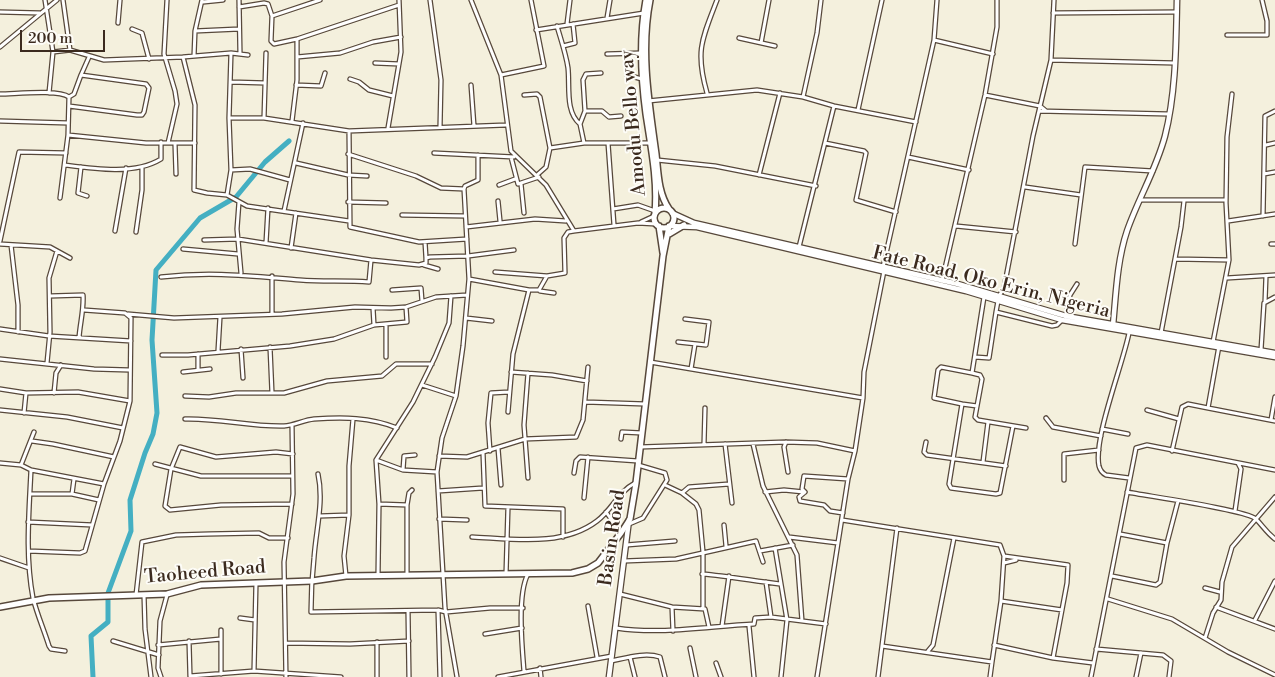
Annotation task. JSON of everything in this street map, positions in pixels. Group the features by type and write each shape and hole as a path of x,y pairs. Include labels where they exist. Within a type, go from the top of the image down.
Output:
{"main road":[{"name":"Amodu Bello way","path":"646,0 642,53 643,79 662,194 671,211"},
{"name":"Amodu Bello way","path":"650,0 646,49 647,101 656,187 655,213"},
{"path":"661,208 671,211 673,218 669,226 669,234 663,256 655,213 661,208"},
{"path":"658,225 669,226"},
{"path":"669,234 684,225"},
{"name":"Basin Road","path":"629,521 636,483 663,256"},
{"name":"Taoheed Road","path":"0,607 34,600 96,595 167,594 201,585 312,581 346,576 572,573 588,569 598,563 629,521"}],"street":[{"path":"45,0 52,52 49,93"},
{"path":"0,47 46,7 57,0"},
{"path":"63,0 70,50"},
{"path":"118,23 120,0"},
{"path":"167,0 164,58 175,91 177,104 168,143"},
{"path":"194,56 195,31 202,1 223,0"},
{"path":"239,0 240,53"},
{"path":"272,16 320,0"},
{"path":"388,128 399,64 401,37 399,0"},
{"path":"430,0 441,80 440,127"},
{"path":"471,0 500,75 506,125 516,179 518,184 521,184 524,213"},
{"path":"500,75 544,66 531,0"},
{"path":"567,24 570,0"},
{"path":"607,18 610,0"},
{"path":"707,93 701,73 700,48 717,0"},
{"path":"760,43 769,0"},
{"path":"803,97 818,33 821,0"},
{"path":"858,110 882,0"},
{"path":"817,677 848,479 855,450 863,398 864,372 896,212 934,40 937,0"},
{"path":"942,283 969,170 993,54 997,28 997,0"},
{"path":"975,357 989,358 996,312 999,298 1004,288 1051,60 1054,0"},
{"path":"1113,325 1122,248 1127,230 1154,171 1164,138 1174,63 1178,0"},
{"path":"1227,35 1267,35 1267,21 1262,0"},
{"path":"239,7 264,3 270,7 272,43 297,39 399,5"},
{"path":"0,12 41,13"},
{"path":"1053,13 1177,12"},
{"path":"536,30 644,13"},
{"path":"563,46 575,43 573,24"},
{"path":"557,26 568,69 568,94 574,120 580,124"},
{"path":"132,29 142,33 149,59"},
{"path":"195,31 239,30"},
{"path":"297,57 340,54 373,42 401,37"},
{"path":"738,38 776,46"},
{"path":"292,121 296,85 297,39"},
{"path":"934,40 993,54"},
{"path":"52,52 70,50 104,60 232,53 248,55"},
{"path":"227,195 231,170 229,118 232,53"},
{"path":"264,118 266,53"},
{"path":"606,54 642,53"},
{"path":"68,97 74,94 89,57"},
{"path":"183,57 195,104 194,190 207,194 227,195 247,206 349,221"},
{"path":"1051,60 1174,63"},
{"path":"375,62 399,64"},
{"path":"296,85 321,86 325,73"},
{"path":"584,143 580,124 585,111 584,76 601,73"},
{"path":"69,106 137,115 142,115 144,112 148,88 146,84 81,75"},
{"path":"627,75 643,79"},
{"path":"350,79 359,82 369,90 393,96"},
{"path":"231,82 265,83"},
{"path":"471,85 474,126"},
{"path":"647,101 707,93 757,90 780,92 834,106 916,122"},
{"path":"759,175 780,92"},
{"path":"0,94 49,93 64,94 68,97"},
{"path":"521,184 538,176 546,167 550,148 540,97 537,94 524,95"},
{"path":"1213,342 1229,260 1226,200 1227,137 1232,94"},
{"path":"984,95 1040,106 1046,112"},
{"path":"60,198 68,135 68,97"},
{"path":"798,248 816,186 834,106"},
{"path":"585,111 602,111 609,117 621,116"},
{"path":"1039,111 1168,114"},
{"path":"1264,216 1265,116 1275,111"},
{"path":"229,118 264,118 349,130 506,125"},
{"path":"0,121 68,123"},
{"path":"284,211 290,180 296,163 303,123"},
{"path":"349,130 348,202 349,221 352,229 425,242 467,239"},
{"path":"68,135 146,143 195,143"},
{"path":"65,165 81,167 142,167 160,160 161,142"},
{"path":"550,148 584,143 650,143"},
{"path":"608,143 614,226"},
{"path":"825,143 864,151 866,153 856,200 896,212"},
{"path":"1266,145 1275,143"},
{"path":"175,144 176,174"},
{"path":"66,153 19,152 8,209 2,216 0,242 11,245 50,247 70,258"},
{"path":"434,153 513,157 538,176 574,231"},
{"path":"348,154 416,176 441,188 464,189"},
{"path":"457,677 446,612 437,472 439,456 456,396 466,318 469,279 464,189 465,186 478,180 478,155"},
{"path":"908,157 969,170"},
{"path":"657,160 715,166 816,186"},
{"path":"296,163 348,175 367,176"},
{"path":"1075,244 1084,169 1087,166 1154,171"},
{"path":"81,167 78,193 87,196"},
{"path":"136,232 142,190 142,167"},
{"path":"115,231 126,168"},
{"path":"231,170 254,170 290,180"},
{"path":"1264,174 1275,172"},
{"path":"499,185 516,179"},
{"path":"1025,187 1081,195"},
{"path":"1141,200 1226,200"},
{"path":"498,201 500,222"},
{"path":"1161,334 1184,201"},
{"path":"239,202 236,229 241,273"},
{"path":"348,202 386,203"},
{"path":"612,209 638,205 655,213"},
{"path":"266,243 268,208"},
{"path":"671,211 703,227"},
{"path":"292,248 296,213"},
{"path":"638,223 655,213"},
{"path":"1228,221 1275,214"},
{"path":"402,215 465,216"},
{"path":"466,227 535,219 566,221"},
{"path":"495,272 547,276 565,273 564,238 568,232 638,223 658,225"},
{"path":"669,226 703,227"},
{"path":"956,226 1016,232"},
{"name":"Fate Road, Oko Erin, Nigeria","path":"703,227 942,283 1064,318 1129,332 1220,346 1275,357"},
{"name":"Fate Road, Oko Erin, Nigeria","path":"703,227 884,269"},
{"path":"204,240 238,239 371,260 423,264 438,269"},
{"path":"423,264 426,258 425,242"},
{"path":"11,245 18,305 18,332"},
{"path":"183,249 238,254"},
{"path":"47,363 49,278 56,250"},
{"path":"426,258 468,256 514,250"},
{"path":"1175,259 1229,260"},
{"path":"161,277 203,273 241,273 302,280 370,282 371,260"},
{"path":"1226,278 1275,275"},
{"path":"272,276 272,314"},
{"path":"539,290 547,276"},
{"path":"1260,350 1266,276"},
{"path":"469,279 529,290 554,292"},
{"name":"Fate Road, Oko Erin, Nigeria","path":"942,283 984,296 999,298"},
{"path":"996,312 1052,326 1057,325 1064,318 1070,295 1077,284"},
{"path":"392,290 421,288 422,301"},
{"path":"508,412 511,372 529,290"},
{"path":"50,296 83,295 84,310 80,323 79,338"},
{"path":"84,310 174,318 220,317 341,307 406,306 422,301 467,295"},
{"path":"378,576 379,504 376,460 397,428 432,364 449,323 451,296"},
{"path":"972,373 984,296"},
{"path":"1264,303 1275,297"},
{"path":"162,354 198,354 319,342 374,326 407,322 406,306"},
{"path":"373,308 374,326"},
{"path":"29,551 83,553 87,546 99,500 130,401 129,370 132,323 127,314"},
{"path":"218,351 220,317"},
{"path":"466,318 492,321"},
{"path":"678,342 706,345 709,322 685,318"},
{"name":"Fate Road, Oko Erin, Nigeria","path":"1064,318 1213,342 1220,346 1275,353"},
{"path":"386,325 386,357"},
{"path":"0,329 49,336 131,341"},
{"path":"1129,332 1102,429 1099,450 1099,468 1102,472 1113,477 1129,478"},
{"path":"691,369 695,344"},
{"path":"1208,408 1220,346"},
{"path":"270,347 272,393"},
{"path":"241,349 243,378"},
{"path":"198,354 198,370"},
{"path":"0,359 94,369 129,370"},
{"path":"650,362 863,398"},
{"path":"53,364 56,373 54,393"},
{"path":"185,396 209,397 236,393 284,393 327,381 382,376 396,364 432,364"},
{"path":"56,373 61,365"},
{"path":"439,456 460,457 483,453 524,439 576,437 580,431 586,402 588,367"},
{"path":"977,406 934,398 938,370 941,367 980,375 982,379 976,419 1026,428"},
{"path":"183,372 210,369"},
{"path":"511,372 587,381"},
{"path":"528,373 524,439 528,478"},
{"path":"422,385 456,396"},
{"path":"0,389 26,393 78,392 130,401"},
{"path":"490,451 488,423 491,393 508,392"},
{"path":"25,413 26,393"},
{"path":"1172,451 1178,419 1184,405 1273,421 1275,397"},
{"path":"586,402 646,404"},
{"path":"962,404 950,487 996,494 1001,491 1013,426"},
{"path":"704,444 705,408"},
{"path":"0,410 67,417 123,428"},
{"path":"1146,410 1178,419"},
{"path":"186,419 209,418 247,424 292,425 314,419 372,419 397,428"},
{"path":"1046,418 1054,427 1101,436"},
{"path":"346,576 344,556 349,515 349,466 353,419"},
{"path":"982,462 988,422"},
{"path":"286,675 284,582 292,504 292,425"},
{"path":"1102,429 1128,434"},
{"path":"21,465 34,432"},
{"path":"621,439 622,432 642,433"},
{"path":"32,441 99,452 114,457"},
{"path":"640,447 786,442 817,443 855,450"},
{"path":"786,442 784,447 788,472"},
{"path":"926,442 925,454 1006,466"},
{"path":"725,444 732,503"},
{"path":"753,444 765,492 793,545 796,555 802,621"},
{"path":"1091,677 1108,599 1136,448 1147,445 1275,470"},
{"path":"292,504 221,505 167,510 165,506 171,470 178,449 182,447 216,457 276,452 293,454"},
{"path":"498,448 501,485"},
{"path":"1064,480 1064,454 1099,450"},
{"path":"483,453 485,506 563,509 563,537"},
{"path":"403,470 404,456 416,455"},
{"path":"584,498 588,458"},
{"path":"574,473 577,459 588,458 638,463 665,473 668,480 644,518 629,521"},
{"path":"376,460 403,470 437,472"},
{"path":"1235,511 1241,469 1238,462"},
{"path":"0,463 21,465 31,470 104,484"},
{"path":"1241,469 1246,463"},
{"path":"155,464 171,470 201,476 292,476"},
{"path":"31,470 28,522 29,568 34,600 48,646 51,649 66,650"},
{"path":"318,474 321,489 320,516 312,581 311,612 438,610 446,612 490,608 523,608"},
{"path":"805,492 802,489 804,476 848,479"},
{"path":"72,494 74,479"},
{"path":"472,537 563,537 589,527 606,512 625,489 636,483"},
{"path":"682,493 689,487 729,484"},
{"path":"665,485 682,493 698,507 703,552 703,609"},
{"path":"438,491 483,488"},
{"path":"407,576 407,505 409,494 412,490"},
{"path":"765,492 784,490 805,492"},
{"path":"805,492 799,497 800,502 824,505 830,511 843,513"},
{"path":"1127,492 1235,511 1256,519 1262,529 1275,539"},
{"path":"30,494 72,494 99,500"},
{"path":"1222,608 1220,592 1228,554 1275,497"},
{"path":"1112,576 1156,585 1160,582 1167,543 1178,502"},
{"path":"379,504 407,505"},
{"path":"506,575 508,507"},
{"path":"606,512 621,533"},
{"path":"320,516 349,515"},
{"path":"439,519 467,520"},
{"path":"842,520 1000,545 1004,556 1004,563 1001,601 990,677"},
{"name":"Basin Road","path":"609,677 629,521"},
{"path":"28,522 92,525"},
{"path":"724,525 726,546"},
{"path":"878,677 897,528"},
{"path":"136,594 142,542 176,535 209,534 259,533 268,538 288,538"},
{"path":"1120,534 1167,543"},
{"path":"789,537 838,543"},
{"path":"928,652 933,645 954,538"},
{"path":"626,545 675,541"},
{"path":"624,561 676,559 726,546 756,541 763,562"},
{"path":"760,551 793,545"},
{"path":"775,548 787,620 781,677"},
{"path":"1004,556 1068,565 1053,658"},
{"path":"0,558 29,568"},
{"path":"1004,563 1018,559"},
{"path":"524,671 522,628 524,581 528,574"},
{"path":"702,574 780,584"},
{"path":"722,626 729,576"},
{"path":"1255,620 1274,587 1275,581"},
{"path":"766,582 771,617"},
{"path":"254,671 256,583"},
{"path":"1205,588 1220,592"},
{"path":"144,594 145,630 151,677"},
{"path":"161,677 158,668 158,645 160,621 167,594"},
{"path":"620,594 672,607 703,609 708,614 709,627"},
{"path":"1108,599 1172,619 1275,676"},
{"path":"1205,638 1220,600"},
{"path":"1001,601 1062,610"},
{"path":"588,606 597,657"},
{"path":"672,607 673,631"},
{"path":"1216,607 1275,629"},
{"path":"438,610 440,677"},
{"path":"408,611 409,677"},
{"path":"615,628 637,631 673,631 722,626 749,626 754,624 755,618 771,617 826,624"},
{"path":"240,618 255,620"},
{"path":"749,626 754,677"},
{"path":"485,634 522,628"},
{"path":"221,630 221,674"},
{"path":"158,645 221,639"},
{"path":"286,643 409,640"},
{"path":"113,641 149,654 159,655"},
{"path":"189,641 190,677 254,671 286,675 340,677"},
{"path":"377,642 377,677"},
{"path":"933,645 936,652"},
{"path":"994,645 1053,658 1093,664"},
{"path":"882,646 936,652 992,662"},
{"path":"690,648 696,677"},
{"path":"1096,649 1163,655 1171,661 1169,677"},
{"path":"1136,677 1141,654"},
{"path":"498,677 597,657 660,657 665,677"},
{"path":"630,657 635,677"},
{"path":"716,663 721,677"},
{"path":"540,668 541,677"}],"waterway":[{"path":"93,677 91,636 108,622 108,593 131,531 130,500 153,434 157,413 152,340 156,270 200,218 236,197 265,162 289,141"}]}
